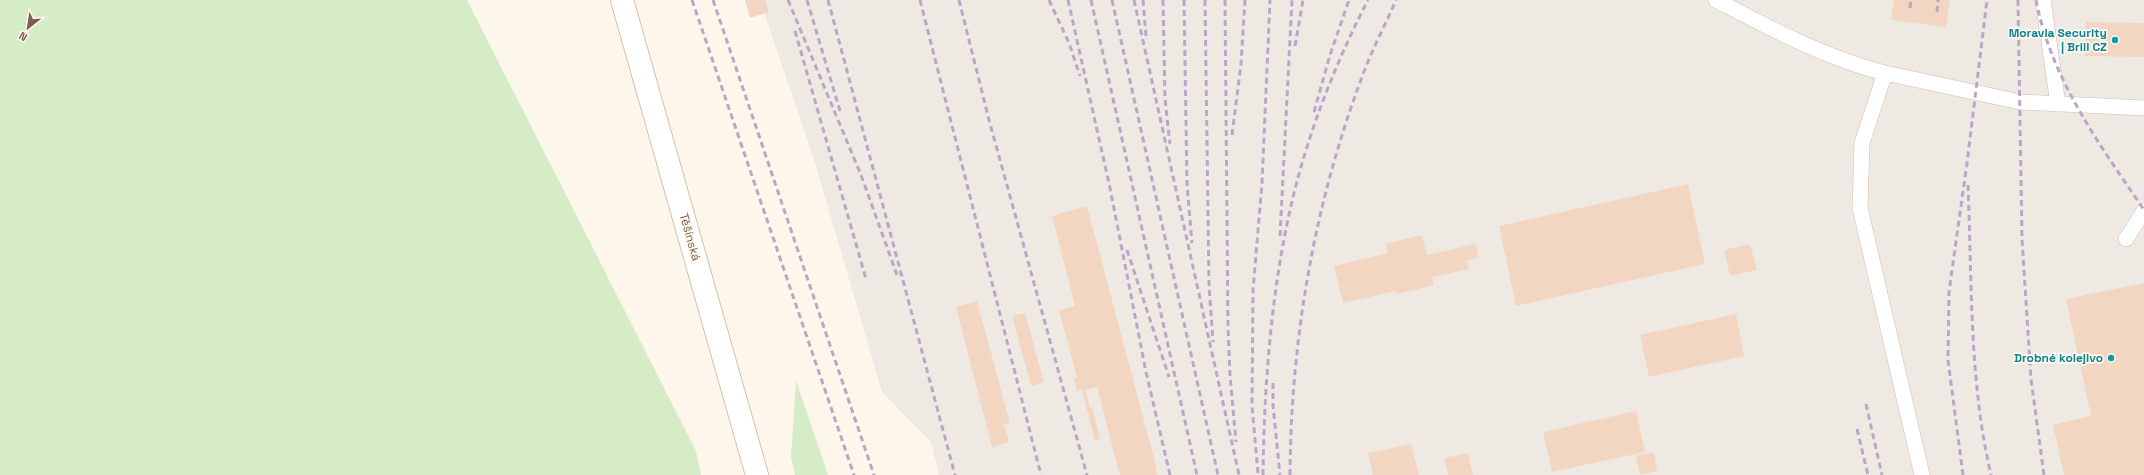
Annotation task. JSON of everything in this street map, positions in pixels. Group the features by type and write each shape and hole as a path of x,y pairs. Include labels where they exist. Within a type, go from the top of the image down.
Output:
{"main road":[{"name":"Těšínská","path":"622,0 757,475"}],"lane":[{"path":"1716,0 1776,31 1853,65 2020,102 2144,108"},
{"path":"2043,0 2058,104"},
{"path":"1885,73 1862,143 1860,208 1922,475"},
{"path":"2126,239 2144,211"}],"shaded area":[{"path":"760,0 2144,0 2144,475 939,475 931,442 882,392 816,166"}],"green space":[{"path":"0,0 467,0 696,451 701,475 0,475"},
{"path":"796,380 828,475 795,475 791,457"}],"building":[{"path":"745,0 765,0 769,12 750,18"},
{"path":"1894,0 1950,0 1946,27 1891,20"},
{"name":"Moravia Security | Brill CZ","path":"2086,22 2144,23 2144,57 2085,56"},
{"path":"1688,184 1705,264 1516,306 1499,226"},
{"path":"1087,206 1155,462 1157,475 1121,475 1097,387 1085,390 1090,408 1092,407 1100,439 1095,441 1082,390 1077,391 1074,378 1077,378 1059,310 1075,306 1052,216"},
{"path":"1422,235 1427,255 1476,244 1479,257 1467,261 1469,269 1432,277 1434,285 1397,294 1396,291 1343,303 1334,266 1388,253 1386,244"},
{"path":"1750,244 1757,270 1730,276 1724,250"},
{"name":"Drobné kolejivo","path":"2144,283 2144,475 2064,475 2053,425 2091,416 2066,299"},
{"path":"977,301 1010,423 1004,424 1009,442 992,447 956,307"},
{"path":"1025,313 1044,382 1031,386 1012,316"},
{"path":"1736,314 1744,356 1649,377 1640,335"},
{"path":"1636,411 1645,452 1552,472 1543,432"},
{"path":"1411,444 1419,475 1373,475 1368,453"},
{"path":"1654,452 1657,471 1640,475 1636,456"},
{"path":"1468,453 1473,475 1448,475 1444,458"}],"railway":[{"path":"692,0 854,475"},
{"path":"713,0 874,475"},
{"path":"788,0 861,175 897,275"},
{"path":"807,0 840,111"},
{"path":"828,0 955,475"},
{"path":"920,0 1041,475"},
{"path":"959,0 989,120 1087,475"},
{"path":"1049,0 1069,43 1080,76"},
{"path":"1068,0 1110,188 1146,372 1170,475"},
{"path":"1091,0 1197,475"},
{"path":"1112,0 1218,475"},
{"path":"1134,0 1239,475"},
{"path":"1143,0 1146,36"},
{"path":"1163,0 1165,99 1170,144"},
{"path":"1184,0 1187,184 1192,243"},
{"path":"1205,0 1209,285 1213,342"},
{"path":"1225,0 1228,327 1230,375 1236,442"},
{"path":"1232,135 1241,64 1245,0"},
{"path":"1258,473 1252,406 1253,290 1262,183 1270,0"},
{"path":"1280,236 1292,0"},
{"path":"1295,46 1303,0"},
{"path":"1314,112 1330,55 1349,0"},
{"path":"1263,475 1267,375 1273,308 1283,242 1290,210 1304,156 1322,103 1368,0"},
{"path":"1290,475 1291,423 1295,371 1309,269 1320,218 1332,168 1347,118 1365,69 1396,0"},
{"path":"1910,8 1911,0"},
{"path":"1937,12 1938,0"},
{"path":"1963,475 1948,360 1949,292 1967,163 1987,0"},
{"path":"2018,0 2022,239 2031,379 2044,475"},
{"path":"2036,0 2043,29 2065,84 2094,136 2144,210"},
{"path":"795,31 866,279"},
{"path":"1968,185 1975,367 1984,439 1991,475"},
{"path":"1127,250 1169,377"},
{"path":"1273,383 1273,405 1280,475"},
{"path":"1866,404 1882,475"},
{"path":"1857,429 1868,475"}],"place":[{"name":"Moravia Security | Brill CZ","path":"2115,40"},
{"name":"Drobné kolejivo","path":"2111,358"}]}
